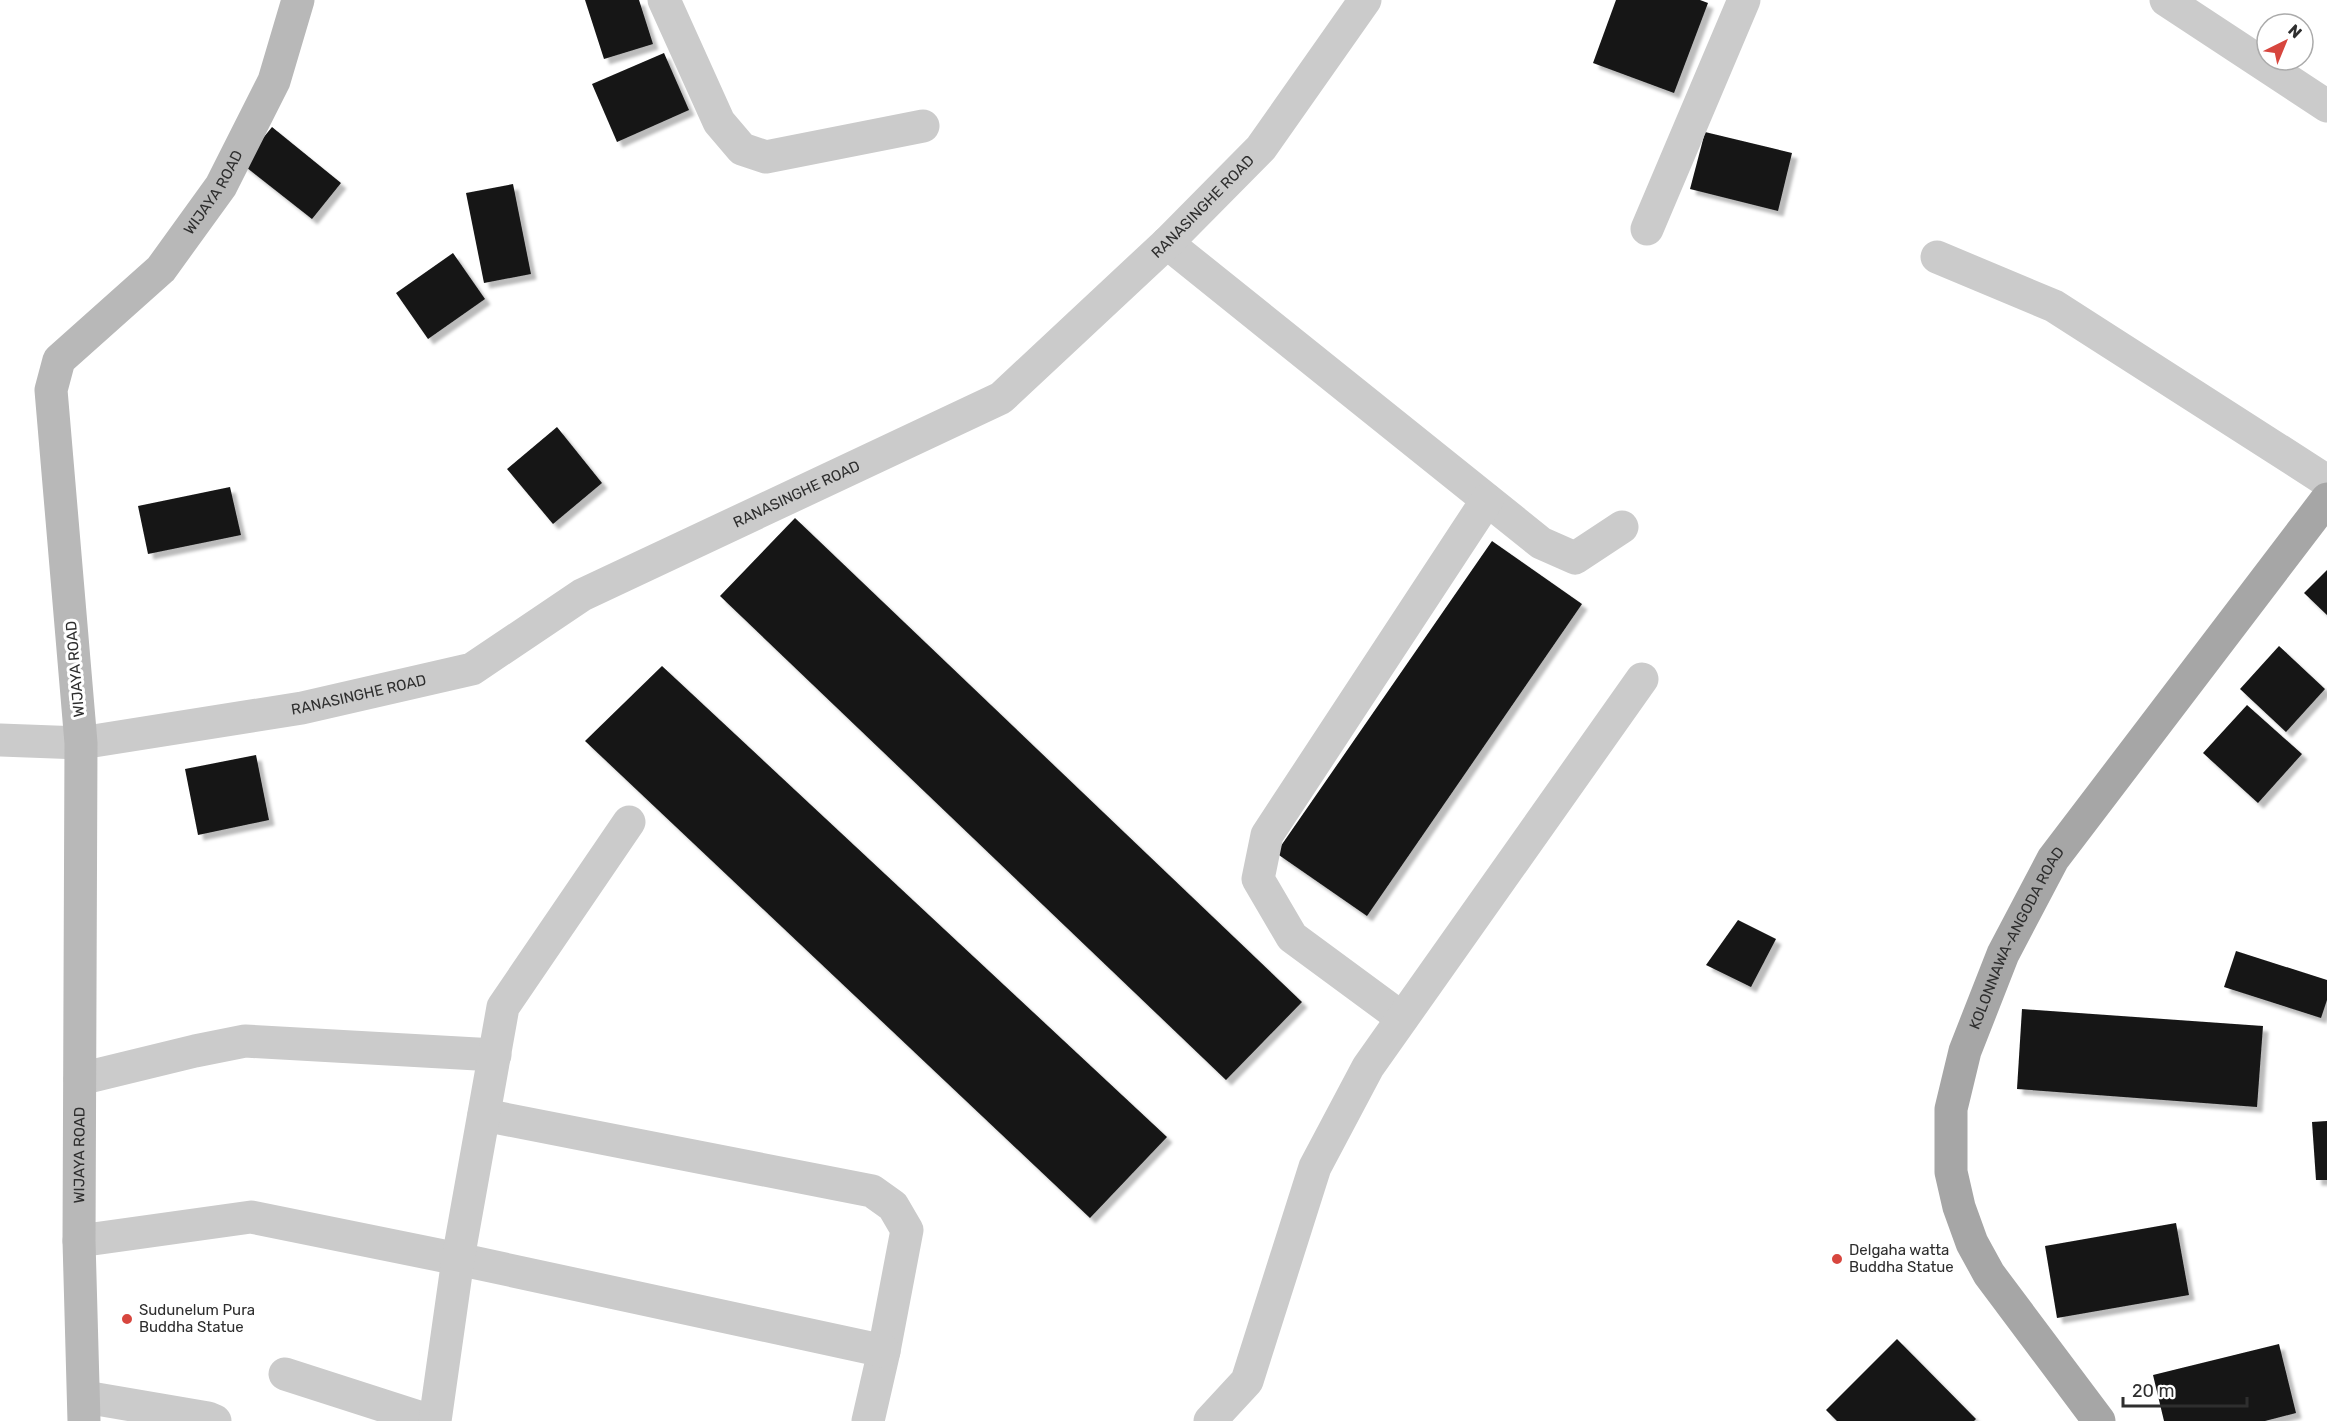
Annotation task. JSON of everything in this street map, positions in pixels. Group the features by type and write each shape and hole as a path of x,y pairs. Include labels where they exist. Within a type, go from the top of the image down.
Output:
{"main road":[{"name":"KOLONNAWA-ANGODA ROAD","path":"2099,1421 1989,1274 1972,1243 1959,1208 1951,1172 1951,1109 1965,1051 2003,954 2053,859 2327,499"}],"street":[{"name":"WIJAYA ROAD","path":"85,1409 79,1241 81,743 51,390 59,360 161,269 221,186 274,81 298,0"},
{"path":"664,0 719,122 742,149 766,157 923,126"},
{"name":"RANASINGHE ROAD","path":"0,740 81,743 302,708 472,669 582,595 1001,398 1167,243 1261,148 1365,0"},
{"path":"1647,230 1744,0"},
{"path":"2166,0 2327,106"},
{"path":"1167,243 1541,543 1575,558 1622,527"},
{"path":"1937,257 2054,306 2327,481"},
{"path":"1402,1018 1292,937 1258,879 1267,835 1487,500"},
{"path":"1210,1421 1247,1381 1315,1167 1368,1067 1642,679"},
{"path":"285,1374 433,1421 458,1259 503,1007 629,822"},
{"path":"80,1079 245,1041 495,1054"},
{"path":"484,1115 872,1191 893,1206 907,1230 868,1421"},
{"path":"79,1241 250,1217 458,1259 884,1351"},
{"path":"85,1409 207,1418 215,1421"}],"building":[{"path":"585,0 639,0 653,44 604,59"},
{"path":"1616,0 1700,0 1708,3 1674,93 1593,63"},
{"path":"664,53 689,110 617,142 592,84"},
{"path":"272,127 341,183 312,219 242,164"},
{"path":"1705,132 1792,153 1778,211 1690,189"},
{"path":"513,184 531,274 484,283 466,193"},
{"path":"453,253 485,299 428,339 396,293"},
{"path":"557,427 602,483 553,524 507,469"},
{"path":"230,487 241,535 148,554 138,506"},
{"path":"795,518 1302,1002 1226,1080 720,596"},
{"path":"1492,541 1582,604 1367,916 1276,853"},
{"path":"2327,570 2327,615 2304,593"},
{"path":"2279,646 2325,689 2286,732 2240,689"},
{"path":"662,666 1167,1137 1090,1218 585,741"},
{"path":"2247,705 2302,754 2258,803 2203,753"},
{"path":"256,755 269,820 198,835 185,769"},
{"path":"1738,920 1776,939 1751,987 1706,965"},
{"path":"2236,951 2327,980 2327,1000 2321,1018 2224,987"},
{"path":"2022,1009 2263,1026 2257,1107 2017,1089"},
{"path":"2327,1121 2327,1180 2316,1180 2312,1122"},
{"path":"2176,1223 2189,1295 2057,1318 2045,1246"},
{"path":"1897,1339 1976,1419 1974,1421 1837,1421 1826,1410"},
{"path":"2279,1344 2296,1413 2265,1421 2164,1421 2153,1375"}],"place":[{"name":"Delgaha watta Buddha Statue","path":"1837,1259"},
{"name":"Sudunelum Pura Buddha Statue","path":"127,1319"}]}
